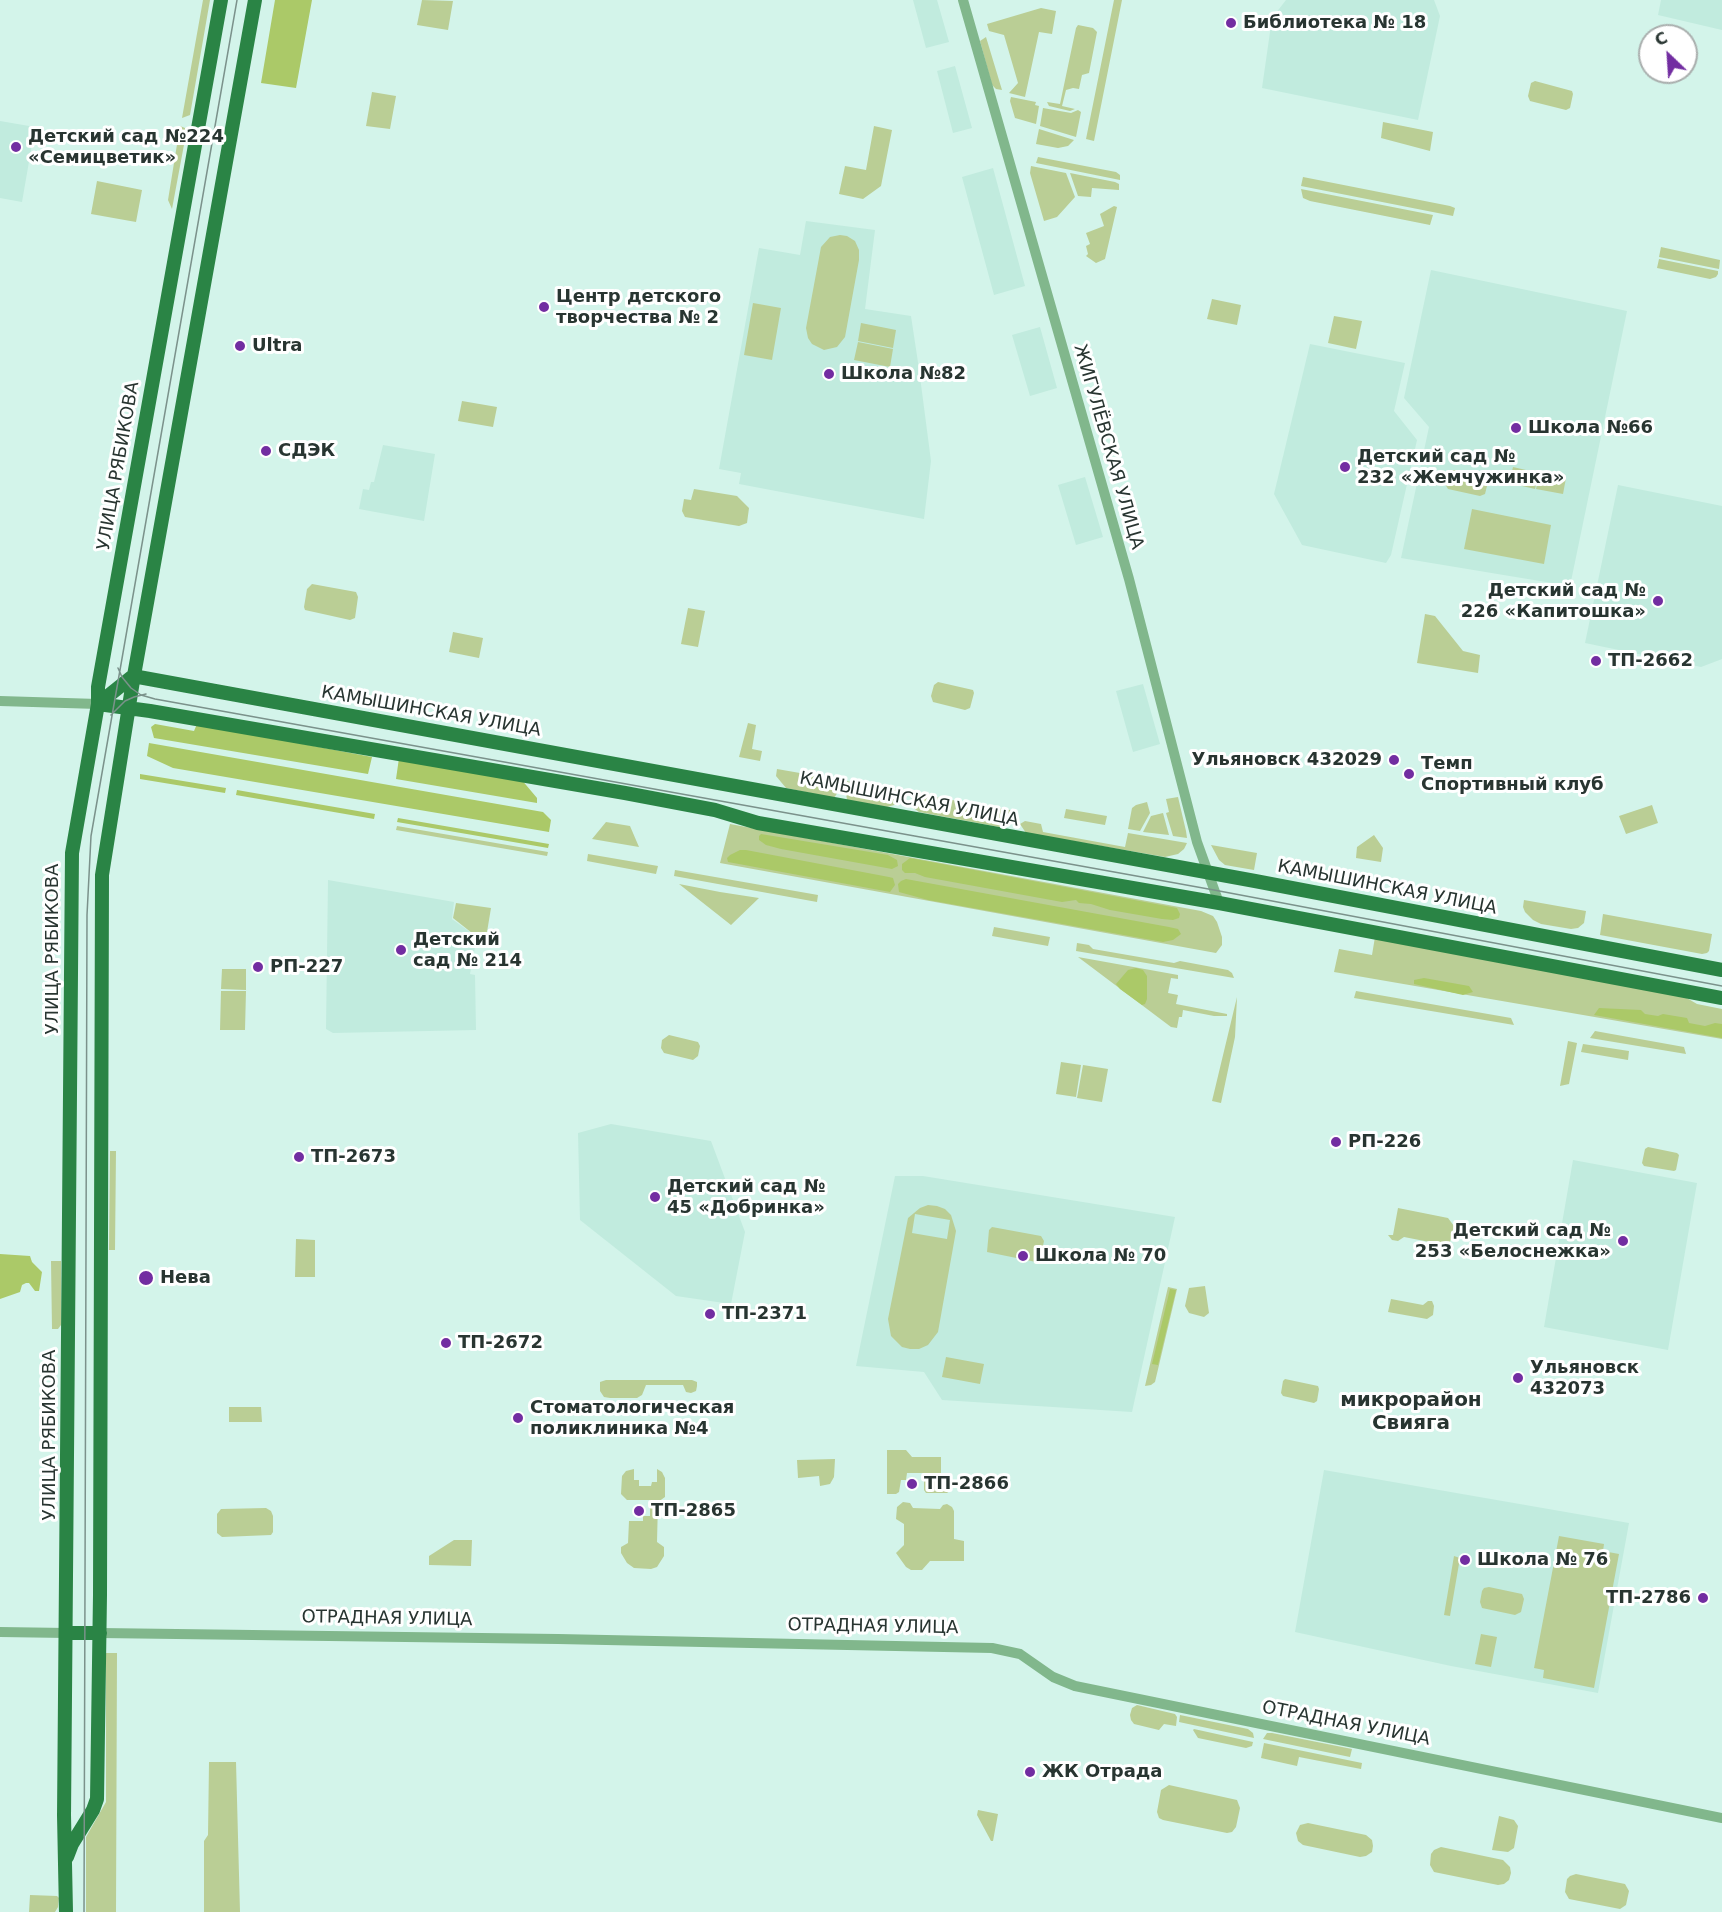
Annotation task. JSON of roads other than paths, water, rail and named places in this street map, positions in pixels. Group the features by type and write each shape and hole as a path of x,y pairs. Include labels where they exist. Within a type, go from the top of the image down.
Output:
{"main road":[{"name":"УЛИЦА РЯБИКОВА","path":"66,1912 64,1815 72,853 98,704 98,687 221,0"},
{"path":"66,1862 72,1844 93,1810 97,1799 100,1633 102,875 128,708 255,0"},
{"path":"98,704 134,676"},
{"name":"КАМЫШИНСКАЯ УЛИЦА","path":"134,676 1722,969"},
{"path":"98,704 580,785 715,810 758,824 1219,903 1722,998"},
{"name":"ОТРАДНАЯ УЛИЦА","path":"67,1633 100,1633"}],"street":[{"name":"ЖИГУЛЁВСКАЯ УЛИЦА","path":"963,0 1129,579 1197,842 1219,903"},
{"path":"0,701 98,704"},
{"name":"ОТРАДНАЯ УЛИЦА","path":"0,1632 67,1633"},
{"name":"ОТРАДНАЯ УЛИЦА","path":"100,1633 570,1639 992,1648 1020,1654 1053,1677 1075,1686 1722,1818"}],"tram line":[{"path":"84,1912 87,915 91,836 237,0"},
{"path":"118,668 131,688 141,695 155,699 1214,890 1722,986"},
{"path":"111,715 125,701 146,694"}],"place":[{"name":"Библиотека № 18","path":"1231,23"},
{"name":"Детский сад №224 «Семицветик»","path":"16,147"},
{"name":"Центр детского творчества № 2","path":"544,307"},
{"name":"Ultra","path":"240,346"},
{"name":"Школа №82","path":"829,374"},
{"name":"Школа №66","path":"1516,428"},
{"name":"СДЭК","path":"266,451"},
{"name":"Детский сад № 232 «Жемчужинка»","path":"1345,467"},
{"name":"Детский сад № 226 «Капитошка»","path":"1658,601"},
{"name":"ТП-2662","path":"1596,661"},
{"name":"Ульяновск 432029","path":"1394,760"},
{"name":"Темп Спортивный клуб","path":"1409,774"},
{"name":"Детский сад № 214","path":"401,950"},
{"name":"РП-227","path":"258,967"},
{"name":"РП-226","path":"1336,1142"},
{"name":"ТП-2673","path":"299,1157"},
{"name":"Детский сад № 45 «Добринка»","path":"655,1197"},
{"name":"Детский сад № 253 «Белоснежка»","path":"1623,1241"},
{"name":"Школа № 70","path":"1023,1256"},
{"name":"Нева","path":"146,1278"},
{"name":"ТП-2371","path":"710,1314"},
{"name":"ТП-2672","path":"446,1343"},
{"name":"Ульяновск 432073","path":"1518,1378"},
{"name":"Стоматологическая поликлиника №4","path":"518,1418"},
{"name":"ТП-2866","path":"912,1484"},
{"name":"ТП-2865","path":"639,1511"},
{"name":"Школа № 76","path":"1465,1560"},
{"name":"ТП-2786","path":"1703,1598"},
{"name":"ЖК Отрада","path":"1030,1772"}],"district":[{"name":"микрорайон Свияга","path":"1411,1412"}]}
